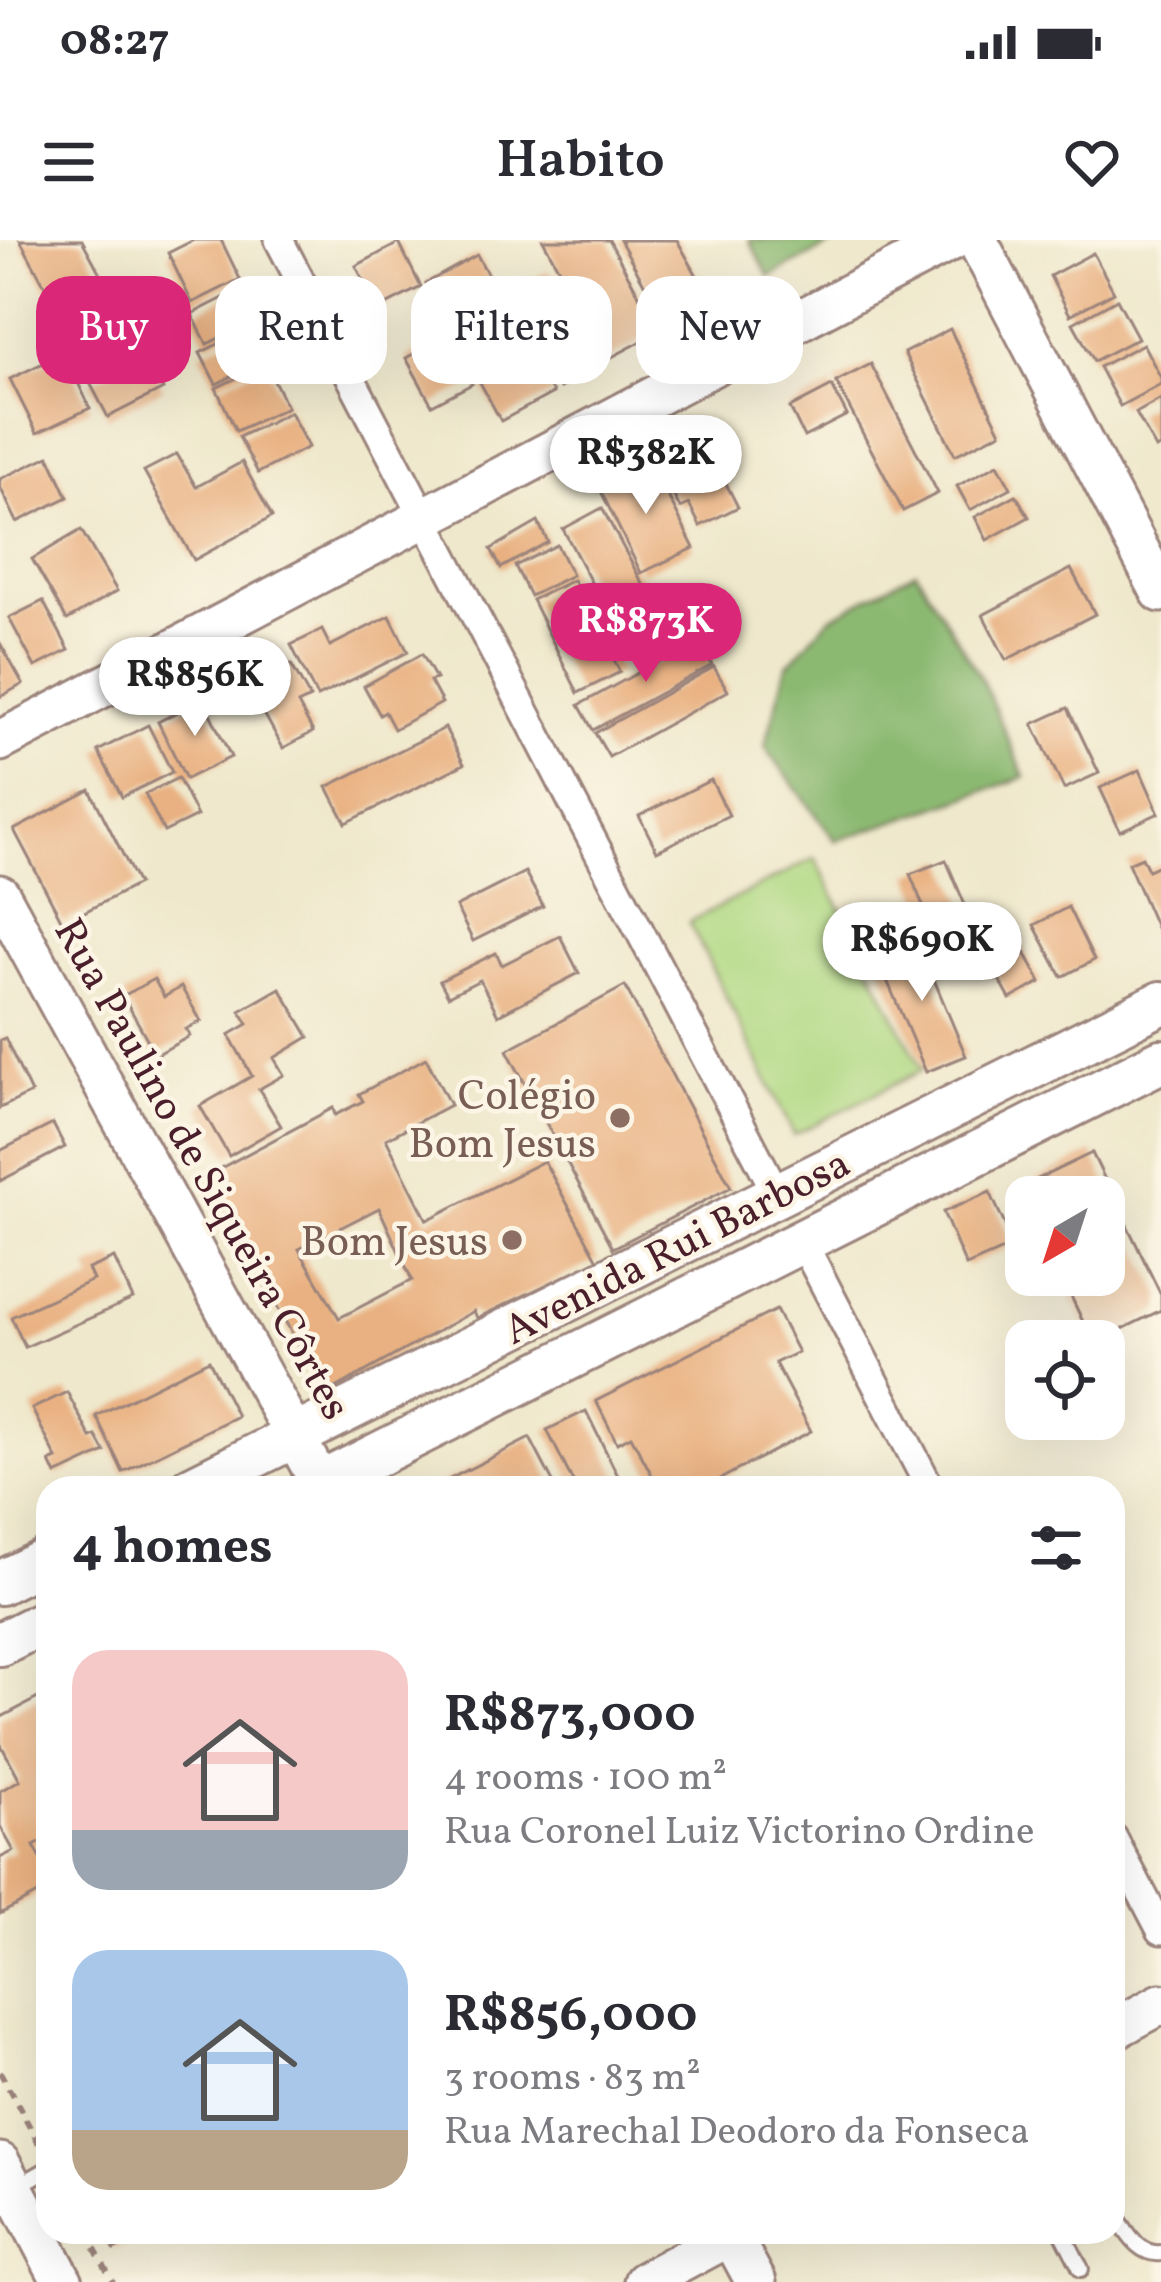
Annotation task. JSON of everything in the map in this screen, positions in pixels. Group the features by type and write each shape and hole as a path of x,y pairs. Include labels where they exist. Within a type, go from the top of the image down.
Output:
{"main road":[{"name":"Avenida Rui Barbosa","path":"215,1476 1161,1003"},
{"name":"Avenida Rui Barbosa","path":"338,1476 1161,1061"},
{"path":"0,1583 36,1565"},
{"path":"0,1644 36,1626"}],"street":[{"path":"280,240 777,1194"},
{"path":"0,741 952,240"},
{"path":"977,240 1161,592"},
{"name":"Rua Paulino de Siqueira Côrtes","path":"0,895 313,1476"},
{"path":"802,1241 924,1476"},
{"path":"1125,1861 1161,1930"},
{"path":"1125,2024 1161,2004"},
{"path":"51,2244 63,2282"},
{"path":"644,2282 712,2244"},
{"path":"737,2244 756,2282"}],"lane":[{"path":"1125,2229 1139,2248 1161,2253"},
{"path":"1068,2244 1081,2269"}],"path":[{"path":"0,2072 27,2171"},
{"path":"92,2244 113,2282"}],"green space":[{"path":"749,240 840,240 771,276"},
{"path":"916,571 983,682 1025,777 836,841 765,747 787,666 830,618"},
{"path":"815,858 922,1070 794,1135 689,922"}],"building":[{"path":"20,240 82,240 101,276 40,276"},
{"path":"194,240 221,240 239,276 215,276 215,292 192,303 191,276 179,276 168,253"},
{"path":"543,240 609,240 636,290 636,344 612,357 612,276 563,276"},
{"path":"620,240 677,240 697,276 640,276"},
{"path":"399,243 416,276 411,276 411,292 387,304 387,276 361,276 356,266"},
{"path":"1093,253 1114,292 1070,315 1050,276"},
{"path":"477,255 489,276 439,276"},
{"path":"1117,299 1138,338 1094,361 1073,323"},
{"path":"215,302 215,340 207,344 192,314"},
{"path":"950,329 1001,432 955,455 904,353"},
{"path":"1143,344 1161,384 1120,406 1099,367"},
{"path":"215,346 215,382 200,353"},
{"path":"871,364 938,493 903,511 836,382"},
{"path":"36,366 36,384 79,384 90,408 37,433 10,379"},
{"path":"91,384 160,384 163,389 108,417"},
{"path":"276,384 287,407 236,431 216,388"},
{"path":"420,384 472,384 432,405"},
{"path":"481,384 548,384 553,393 501,421"},
{"path":"832,386 847,415 804,437 790,408"},
{"path":"1161,399 1161,446 1156,449 1136,413"},
{"path":"290,412 308,447 258,473 239,437"},
{"path":"709,450 738,507 700,526 689,504 680,508 662,473"},
{"path":"177,454 196,487 242,462 272,517 194,560 144,471"},
{"path":"49,456 68,497 17,522 0,479"},
{"path":"650,460 694,548 641,573 598,485"},
{"path":"998,464 1011,488 970,510 957,486"},
{"path":"1016,495 1029,517 987,540 975,517"},
{"path":"602,508 645,588 605,609 563,529"},
{"path":"538,522 548,542 501,568 491,549"},
{"path":"81,530 117,591 67,620 32,559"},
{"path":"557,545 572,575 530,596 515,566"},
{"path":"1071,569 1095,614 1006,660 983,615"},
{"path":"573,580 588,609 572,619 590,611 604,641 581,654 605,642 620,672 578,693 532,600"},
{"path":"43,601 69,650 35,667 9,618"},
{"path":"390,616 408,652 317,697 291,645 322,630 330,646"},
{"path":"698,640 712,665 593,730 579,705"},
{"path":"0,643 23,684 0,697"},
{"path":"422,654 442,703 394,729 364,686"},
{"path":"291,664 310,698 298,704 313,732 283,748 249,686"},
{"path":"714,667 728,691 609,757 595,733"},
{"path":"203,699 231,757 186,779 158,722"},
{"path":"1068,708 1099,773 1064,789 1033,724"},
{"path":"148,725 172,772 122,797 98,751"},
{"path":"445,728 464,764 346,823 327,787"},
{"path":"1140,770 1159,813 1120,831 1100,788"},
{"path":"178,778 197,816 164,832 145,794"},
{"path":"711,780 729,815 657,851 639,816"},
{"path":"90,790 138,884 63,923 14,830"},
{"path":"1142,857 1148,870 1161,864 1161,939 1128,863"},
{"path":"946,860 965,905 929,920 910,874"},
{"path":"525,872 543,906 473,941 456,907"},
{"path":"1068,907 1094,960 1062,977 1034,925"},
{"path":"912,927 966,1056 926,1072 881,966 901,958 892,935"},
{"path":"1013,930 1041,982 1010,999 982,948"},
{"path":"560,936 579,973 498,1015 480,980 448,996 440,981 496,953 502,965"},
{"path":"154,979 164,997 181,987 201,1021 186,1029 190,1036 156,1055 123,996"},
{"name":"Colégio Bom Jesus","path":"625,986 731,1187 613,1248 507,1050"},
{"path":"280,988 309,1037 274,1058 284,1075 259,1089 281,1126 229,1156 200,1106 252,1076 229,1035 248,1024 240,1011"},
{"path":"5,1038 31,1093 0,1108 0,1040"},
{"path":"426,1058 450,1105 386,1139 427,1220 544,1161 598,1260 477,1318 474,1311 325,1394 206,1176 333,1108 335,1115 363,1101 359,1094","holes":["379,1208 412,1280 339,1318 299,1249"]},
{"path":"53,1124 65,1147 0,1181 0,1151"},
{"path":"1092,1153 1103,1176 1044,1176"},
{"path":"990,1192 1005,1225 1005,1249 966,1266 943,1212"},
{"path":"1125,1221 1161,1295 1161,1310 1125,1328 1125,1320 1082,1320 1071,1296 1125,1296"},
{"path":"114,1258 133,1299 25,1347 11,1317 93,1280 88,1269"},
{"path":"776,1310 798,1352 775,1363 811,1431 726,1476 653,1476 631,1436 617,1443 596,1401"},
{"path":"209,1360 237,1416 123,1472 96,1416"},
{"path":"67,1392 91,1438 96,1436 105,1452 56,1475 50,1462 57,1459 32,1409"},
{"path":"586,1411 618,1476 570,1476 547,1430"},
{"path":"530,1438 550,1476 456,1476"},
{"path":"36,1699 36,1894 0,1914 0,1858 14,1851 0,1826 0,1791 20,1780 0,1743 0,1718"}],"place":[{"name":"Colégio Bom Jesus","path":"620,1118"},
{"name":"Bom Jesus","path":"512,1240"}]}
